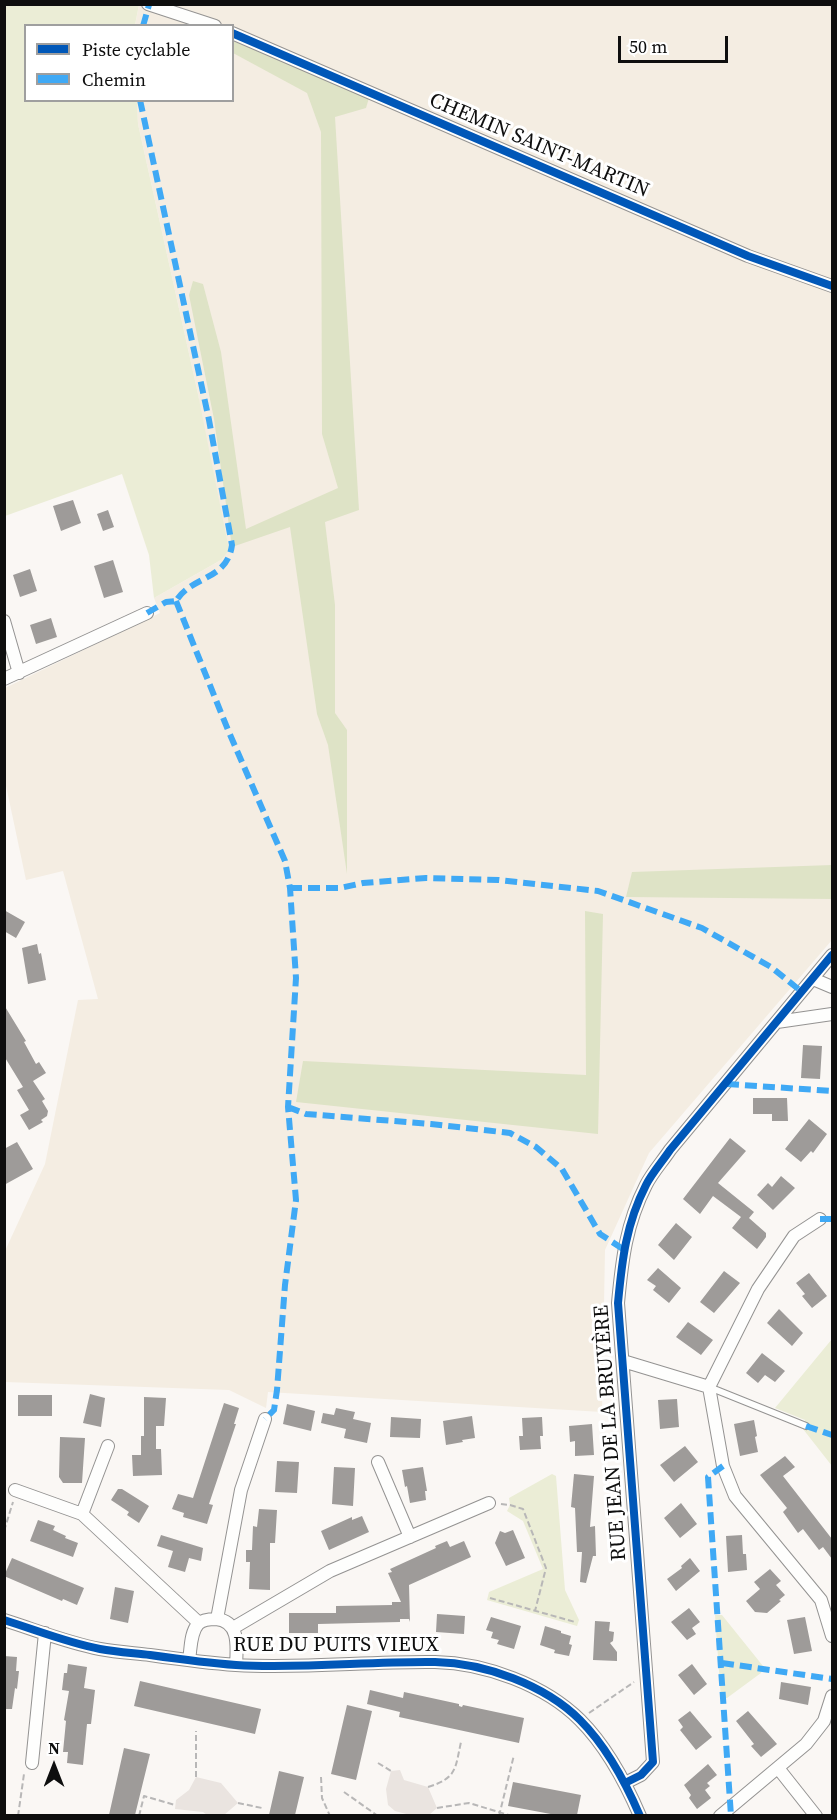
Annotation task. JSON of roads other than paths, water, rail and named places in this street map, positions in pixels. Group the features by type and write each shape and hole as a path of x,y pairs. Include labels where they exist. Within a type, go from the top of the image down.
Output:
{"street":[{"path":"148,4 209,24"},
{"name":"CHEMIN SAINT-MARTIN","path":"234,34 748,256 832,286"},
{"path":"4,678 147,613"},
{"path":"4,621 19,673"},
{"name":"RUE JEAN DE LA BRUYÈRE","path":"625,1783 641,1774 653,1762 618,1303 623,1249 631,1221 647,1184 670,1150 832,955"},
{"path":"813,979 832,987"},
{"path":"777,1022 832,1014"},
{"path":"820,1219 794,1236 758,1289 709,1387 723,1466 735,1496 821,1600 832,1636"},
{"path":"623,1360 709,1387"},
{"path":"217,1619 241,1490 265,1419"},
{"path":"82,1514 108,1446"},
{"path":"378,1461 410,1537"},
{"path":"15,1490 82,1514 199,1623"},
{"path":"233,1628 330,1571 489,1503"},
{"path":"189,1660 192,1635 199,1623 217,1619 233,1628 237,1641 236,1665"},
{"name":"RUE DU PUITS VIEUX","path":"4,1620 100,1649 189,1660 236,1665 292,1666 437,1662 476,1667 510,1677 545,1693 580,1720 606,1752 625,1783 640,1815"},
{"path":"32,1763 45,1633"},
{"path":"720,1815 806,1744 824,1721 832,1696"},
{"path":"778,1768 816,1815"}],"lane":[{"path":"709,1387 806,1426"}]}
